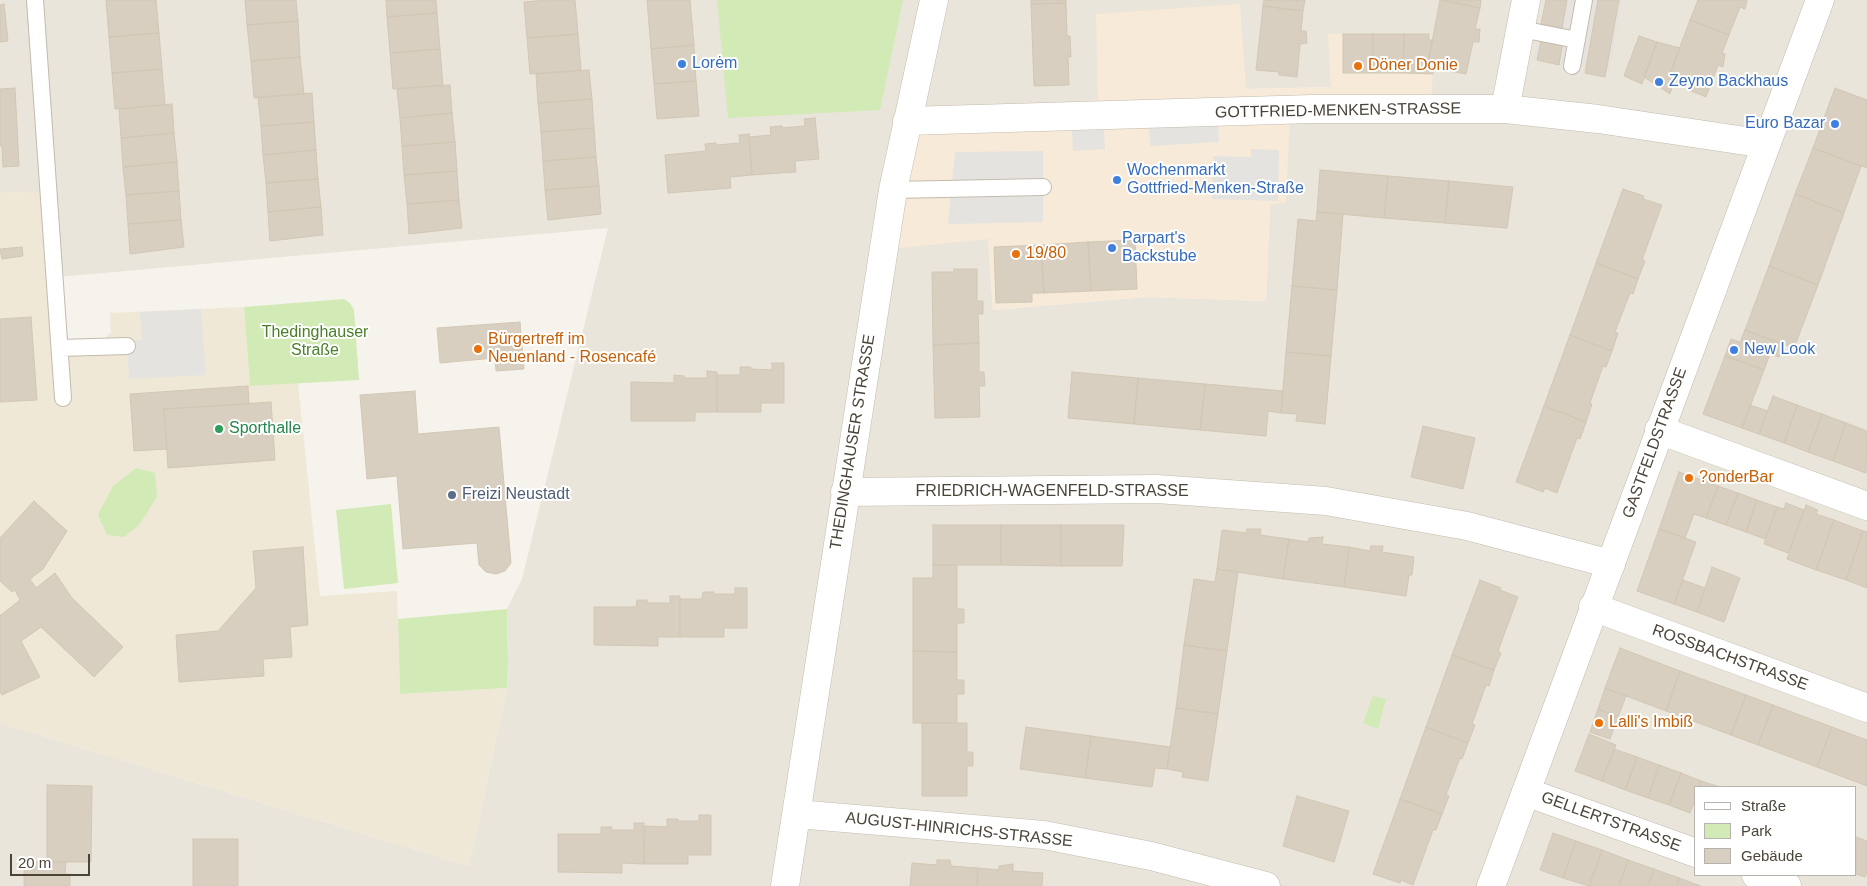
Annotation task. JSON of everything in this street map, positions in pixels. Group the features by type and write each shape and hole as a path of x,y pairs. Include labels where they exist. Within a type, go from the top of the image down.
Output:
{"street":[{"name":"THEDINGHAUSER STRASSE","path":"785,886 893,190 934,0"},
{"path":"1505,109 1526,0"},
{"name":"GASTFELDSTRASSE","path":"1491,886 1593,607 1611,564 1820,0"},
{"name":"GOTTFRIED-MENKEN-STRASSE","path":"907,121 1312,109 1505,109 1598,119 1766,144"},
{"path":"1660,430 1867,506"},
{"name":"FRIEDRICH-WAGENFELD-STRASSE","path":"845,492 1157,489 1326,502 1466,526 1611,564"},
{"name":"ROSSBACHSTRASSE","path":"1593,607 1867,708"},
{"name":"GELLERTSTRASSE","path":"1526,792 1694,852"},
{"name":"AUGUST-HINRICHS-STRASSE","path":"797,814 1044,835 1151,856 1266,886"},
{"path":"1759,876 1787,886"}],"lane":[{"path":"34,0 60,348 62,398"},
{"path":"1572,66 1584,0"},
{"path":"1521,30 1577,40"},
{"path":"893,190 1043,188"},
{"path":"60,348 127,346"}],"shaded area":[{"path":"0,0 1867,0 1867,886 0,886 0,723 469,866 507,688 507,609 522,579 608,228 47,278 41,192 0,193","holes":["1329,34 1429,35 1433,74 1290,116 1270,205 1266,301 1146,297 993,310 988,239 917,109 1098,101 1245,89 1331,87"]},
{"path":"1545,0 1623,0 1609,72 1534,58"},
{"path":"1240,4 1246,89 1331,87 1328,34 1429,34 1429,40 1433,40 1430,114 1290,116 1286,202 1270,205 1266,301 1146,297 993,310 988,239 890,249 917,109 1098,101 1096,14"},
{"path":"1218,122 1219,142 1150,146 1149,125"},
{"path":"1104,129 1105,149 1073,151 1072,131"},
{"path":"1251,149 1279,150 1278,201 1212,199 1213,156 1251,157"},
{"path":"1043,151 1043,222 948,224 955,152"},
{"path":"41,191 52,340 105,338 111,332 110,313 244,307 250,386 298,383 320,596 397,591 400,694 507,688 469,866 0,723 0,193"},
{"path":"201,309 206,375 129,379 127,341 142,340 140,312"}],"green space":[{"path":"717,0 903,0 880,110 728,118"},
{"name":"Thedinghauser Straße","path":"344,299 350,303 354,310 359,380 250,386 244,307"},
{"path":"136,468 155,473 157,497 139,525 124,537 107,535 98,515 113,486"},
{"path":"391,504 398,583 344,589 336,510"},
{"path":"507,609 507,688 400,694 398,619"},
{"path":"1373,696 1386,699 1378,729 1363,723"}],"building":[{"path":"106,0 156,0 159,33 109,37"},
{"path":"245,0 296,0 298,21 247,25"},
{"path":"386,0 436,0 437,13 387,17"},
{"path":"575,0 578,34 527,38 524,2"},
{"path":"647,0 690,0 694,45 651,49"},
{"path":"1031,0 1066,0 1066,3 1031,4"},
{"path":"1264,0 1305,0 1303,11 1263,6"},
{"path":"1440,0 1480,8 1475,29 1480,29 1479,42 1473,42 1466,74 1450,71 1451,67 1428,63"},
{"path":"1442,0 1481,0 1480,8"},
{"path":"1546,0 1567,0 1562,29 1541,24"},
{"path":"1598,0 1619,0 1605,77 1585,73"},
{"path":"1698,0 1747,0 1745,9 1740,7 1729,35 1690,20"},
{"path":"1066,3 1067,36 1070,36 1071,57 1068,57 1069,85 1034,86 1031,4"},
{"path":"4,4 8,41 0,42 0,5"},
{"path":"1263,6 1303,11 1301,31 1306,31 1307,43 1300,44 1297,77 1279,75 1279,72 1256,70"},
{"path":"437,13 440,49 390,53 387,17"},
{"path":"1690,20 1729,35 1722,53 1725,54 1723,67 1718,65 1706,97 1689,90 1690,87 1668,79"},
{"path":"298,21 300,57 251,61 247,25"},
{"path":"159,33 162,69 112,73 109,37"},
{"path":"578,34 581,70 530,74 527,38"},
{"path":"1343,34 1373,34 1373,73 1343,73"},
{"path":"1373,34 1404,34 1403,73 1373,73"},
{"path":"1404,34 1429,34 1429,40 1433,40 1428,63 1433,64 1433,74 1403,73"},
{"path":"1639,36 1657,42 1642,84 1624,76"},
{"path":"1542,37 1563,41 1559,65 1537,60"},
{"path":"1657,42 1680,48 1668,79 1674,81 1670,94 1644,77"},
{"path":"694,45 696,81 654,84 651,49"},
{"path":"440,49 443,85 393,89 390,53"},
{"path":"300,57 304,94 254,98 251,61"},
{"path":"162,69 165,105 115,109 112,73"},
{"path":"589,70 592,99 538,103 536,74"},
{"path":"696,81 699,116 657,119 654,84"},
{"path":"450,85 452,113 400,118 397,89"},
{"path":"15,88 19,166 3,167 2,146 0,146 0,89"},
{"path":"1835,88 1867,100 1867,168 1813,148"},
{"path":"312,93 314,122 261,126 258,97"},
{"path":"592,99 594,128 541,132 538,103"},
{"path":"172,104 174,133 121,138 119,109"},
{"path":"452,113 455,142 402,146 400,118"},
{"path":"815,118 819,159 795,161 796,172 752,175 749,137 771,135 770,127 805,126 804,119"},
{"path":"314,122 316,150 263,155 261,126"},
{"path":"594,128 596,157 543,161 541,132"},
{"path":"174,133 177,162 123,167 121,138"},
{"path":"749,134 752,175 730,177 731,188 668,193 665,155 706,151 705,144 740,143 739,135"},
{"path":"455,142 457,171 404,175 402,146"},
{"path":"1813,148 1861,166 1844,213 1795,194"},
{"path":"316,150 318,179 266,183 263,155"},
{"path":"596,157 599,186 545,190 543,161"},
{"path":"177,162 179,191 126,195 123,167"},
{"path":"1320,170 1388,176 1384,218 1317,212"},
{"path":"457,171 459,200 407,204 404,175"},
{"path":"1388,176 1449,181 1445,223 1384,218"},
{"path":"318,179 321,207 268,212 266,183"},
{"path":"1449,181 1513,187 1507,228 1445,223"},
{"path":"599,186 601,214 548,220 545,190"},
{"path":"1623,189 1644,196 1643,199 1662,205 1642,260 1645,261 1638,279 1596,263"},
{"path":"179,191 181,220 128,224 126,195"},
{"path":"1795,194 1844,213 1818,285 1769,266"},
{"path":"459,200 462,228 409,234 407,204"},
{"path":"321,207 323,235 270,241 268,212"},
{"path":"1317,212 1343,214 1337,290 1292,286 1298,219 1316,221"},
{"path":"181,220 184,247 130,254 128,224"},
{"path":"1135,240 1137,289 1091,291 1088,242"},
{"path":"1088,242 1091,291 1044,293 1041,245"},
{"path":"1041,245 1044,293 1032,293 1032,302 996,303 994,247"},
{"path":"22,247 23,256 2,259 0,249"},
{"path":"1596,263 1638,279 1633,294 1630,293 1615,332 1618,333 1612,351 1570,335"},
{"path":"1769,266 1818,285 1794,348 1745,330"},
{"path":"954,269 977,269 977,301 983,301 983,314 978,314 979,343 933,345 932,272 954,272"},
{"path":"1292,286 1337,290 1331,356 1286,352"},
{"path":"31,317 37,400 0,402 0,319"},
{"path":"520,322 524,369 496,371 495,358 440,363 437,328"},
{"path":"1745,330 1784,345 1779,357 1770,354 1764,370 1725,356 1731,339 1740,342"},
{"path":"1570,335 1612,351 1606,367 1603,366 1590,403 1592,404 1586,422 1544,406"},
{"path":"979,343 979,372 984,372 985,386 979,386 980,417 935,418 933,345"},
{"path":"1286,352 1331,356 1325,424 1296,421 1297,414 1281,413"},
{"path":"1725,356 1764,370 1742,428 1703,414"},
{"path":"772,363 784,363 784,403 761,403 761,412 717,412 717,375 740,375 740,367 772,370"},
{"path":"707,371 717,372 717,412 695,412 695,421 631,421 631,382 674,383 674,375 684,376 684,378 707,378"},
{"path":"1072,372 1138,378 1134,424 1068,418"},
{"path":"1138,378 1205,384 1200,430 1134,424"},
{"path":"1205,384 1283,391 1281,413 1268,411 1266,436 1200,430"},
{"path":"248,386 249,404 164,409 167,449 134,451 130,394"},
{"name":"Freizi Neustadt","path":"415,391 418,434 499,427 511,563 505,571 496,574 486,572 479,565 477,543 403,549 397,476 367,479 360,395"},
{"path":"1773,396 1797,405 1784,443 1759,434"},
{"name":"Sporthalle","path":"271,402 275,460 168,468 164,409"},
{"path":"1750,405 1768,411 1759,434 1742,428"},
{"path":"1797,405 1822,414 1808,452 1784,443"},
{"path":"1544,406 1586,422 1580,439 1577,438 1557,493 1545,488 1543,492 1516,482"},
{"path":"1822,414 1846,423 1833,461 1808,452"},
{"path":"1846,423 1867,431 1866,473 1833,461"},
{"path":"1423,426 1475,438 1463,489 1411,477"},
{"path":"1679,472 1718,486 1706,518 1694,514 1685,538 1659,529"},
{"path":"1718,486 1738,493 1726,525 1706,518"},
{"path":"1738,493 1757,500 1746,532 1726,525"},
{"path":"1757,500 1777,507 1765,539 1746,532"},
{"path":"34,501 67,531 43,569 30,579 36,588 55,573 72,598 123,647 94,677 41,627 21,641 40,677 2,695 0,692 0,614 20,600 15,590 12,592 0,581 0,538"},
{"path":"1786,503 1804,510 1788,553 1764,544 1777,507 1784,509"},
{"path":"1806,505 1818,510 1816,514 1834,520 1816,570 1787,559"},
{"path":"1834,520 1863,531 1846,580 1816,570"},
{"path":"933,525 1001,525 1001,565 933,565"},
{"path":"1001,525 1061,525 1061,566 1001,565"},
{"path":"1061,525 1124,525 1122,566 1061,566"},
{"path":"1247,529 1261,529 1260,535 1289,539 1283,579 1217,569 1222,530 1246,533"},
{"path":"1659,529 1696,542 1674,604 1637,591"},
{"path":"1863,531 1867,532 1867,588 1846,580"},
{"path":"1323,537 1322,544 1349,547 1344,587 1283,579 1289,539 1308,542 1309,538"},
{"path":"1371,546 1383,546 1382,552 1414,557 1412,575 1409,575 1406,596 1344,587 1349,547 1370,551"},
{"path":"303,547 308,625 290,627 292,657 263,659 264,676 179,682 176,635 218,631 256,588 253,551"},
{"path":"933,565 957,565 957,609 964,609 964,623 957,623 957,652 913,651 913,578 933,578"},
{"path":"1712,567 1740,578 1724,622 1697,612"},
{"path":"1217,569 1238,572 1227,651 1184,645 1194,579 1215,582"},
{"path":"1480,580 1518,597 1498,651 1501,653 1494,670 1452,655"},
{"path":"1683,580 1705,588 1697,612 1674,604"},
{"path":"735,588 747,588 747,628 724,628 724,637 680,637 680,599 702,599 703,592 735,594"},
{"path":"670,596 680,596 680,637 658,637 658,646 594,645 594,607 636,607 637,600 647,600 647,603 670,603"},
{"path":"1184,645 1227,651 1218,714 1176,708"},
{"path":"1620,648 1680,671 1666,711 1605,688"},
{"path":"913,651 957,652 957,680 964,680 964,694 957,694 957,723 913,723"},
{"path":"1452,655 1494,670 1489,686 1486,685 1472,724 1475,725 1468,743 1426,727"},
{"path":"1680,671 1746,695 1731,735 1666,711"},
{"path":"1605,688 1626,696 1618,717 1598,709"},
{"path":"1746,695 1773,705 1758,745 1731,735"},
{"path":"1773,705 1832,727 1817,767 1758,745"},
{"path":"1176,708 1218,714 1208,781 1182,777 1183,772 1167,769"},
{"path":"1598,709 1618,717 1610,739 1590,732"},
{"path":"922,723 967,723 967,752 973,752 973,766 967,766 967,796 922,796"},
{"path":"1026,727 1091,736 1085,778 1020,769"},
{"path":"1426,727 1468,743 1462,759 1460,758 1446,795 1449,796 1442,814 1400,799"},
{"path":"1832,727 1867,740 1867,786 1817,767"},
{"path":"1589,734 1616,745 1602,781 1575,771"},
{"path":"1091,736 1170,747 1167,769 1155,768 1152,787 1085,778"},
{"path":"1614,749 1637,757 1625,790 1602,781"},
{"path":"1637,757 1659,765 1648,798 1625,790"},
{"path":"1659,765 1681,773 1669,805 1648,798"},
{"path":"1681,773 1701,781 1699,786 1694,786 1694,802 1690,813 1669,805"},
{"path":"1701,781 1717,786 1699,786"},
{"path":"47,785 92,786 91,862 47,862"},
{"path":"1297,796 1349,811 1334,862 1283,846"},
{"path":"1400,799 1442,814 1436,830 1433,830 1413,885 1401,880 1400,883 1373,874"},
{"path":"699,815 711,815 711,855 688,855 688,864 644,864 645,826 667,827 667,819 699,821"},
{"path":"634,823 644,823 644,864 622,863 622,873 558,872 558,834 601,834 601,827 612,827 611,830 634,830"},
{"path":"1553,833 1576,841 1563,878 1540,870"},
{"path":"1857,837 1867,841 1867,871 1865,877 1857,874"},
{"path":"193,839 238,839 238,886 193,886"},
{"path":"1576,841 1602,850 1589,886 1563,878"},
{"path":"1602,850 1628,860 1619,886 1589,886"},
{"path":"937,860 950,860 951,866 978,868 977,886 910,886 912,863 937,865"},
{"path":"1628,860 1654,869 1648,886 1619,886"},
{"path":"24,862 66,862 65,874 70,874 70,886 24,886"},
{"path":"1013,864 1013,871 1043,873 1042,886 977,886 978,868 999,870 999,866"},
{"path":"1654,869 1679,878 1677,886 1648,886"},
{"path":"1679,878 1701,886 1677,886"}],"place":[{"name":"Lorėm","path":"682,64"},
{"name":"Döner Donie","path":"1358,66"},
{"name":"Zeyno Backhaus","path":"1659,82"},
{"name":"Euro Bazar","path":"1835,124"},
{"name":"Wochenmarkt Gottfried-Menken-Straße","path":"1117,180"},
{"name":"Parpart's Backstube","path":"1112,248"},
{"name":"19/80","path":"1016,254"},
{"name":"Bürgertreff im Neuenland - Rosencafé","path":"478,349"},
{"name":"New Look","path":"1734,350"},
{"name":"Sporthalle","path":"219,429"},
{"name":"?onderBar","path":"1689,478"},
{"name":"Freizi Neustadt","path":"452,495"},
{"name":"Lalli's Imbiß","path":"1599,723"}]}
